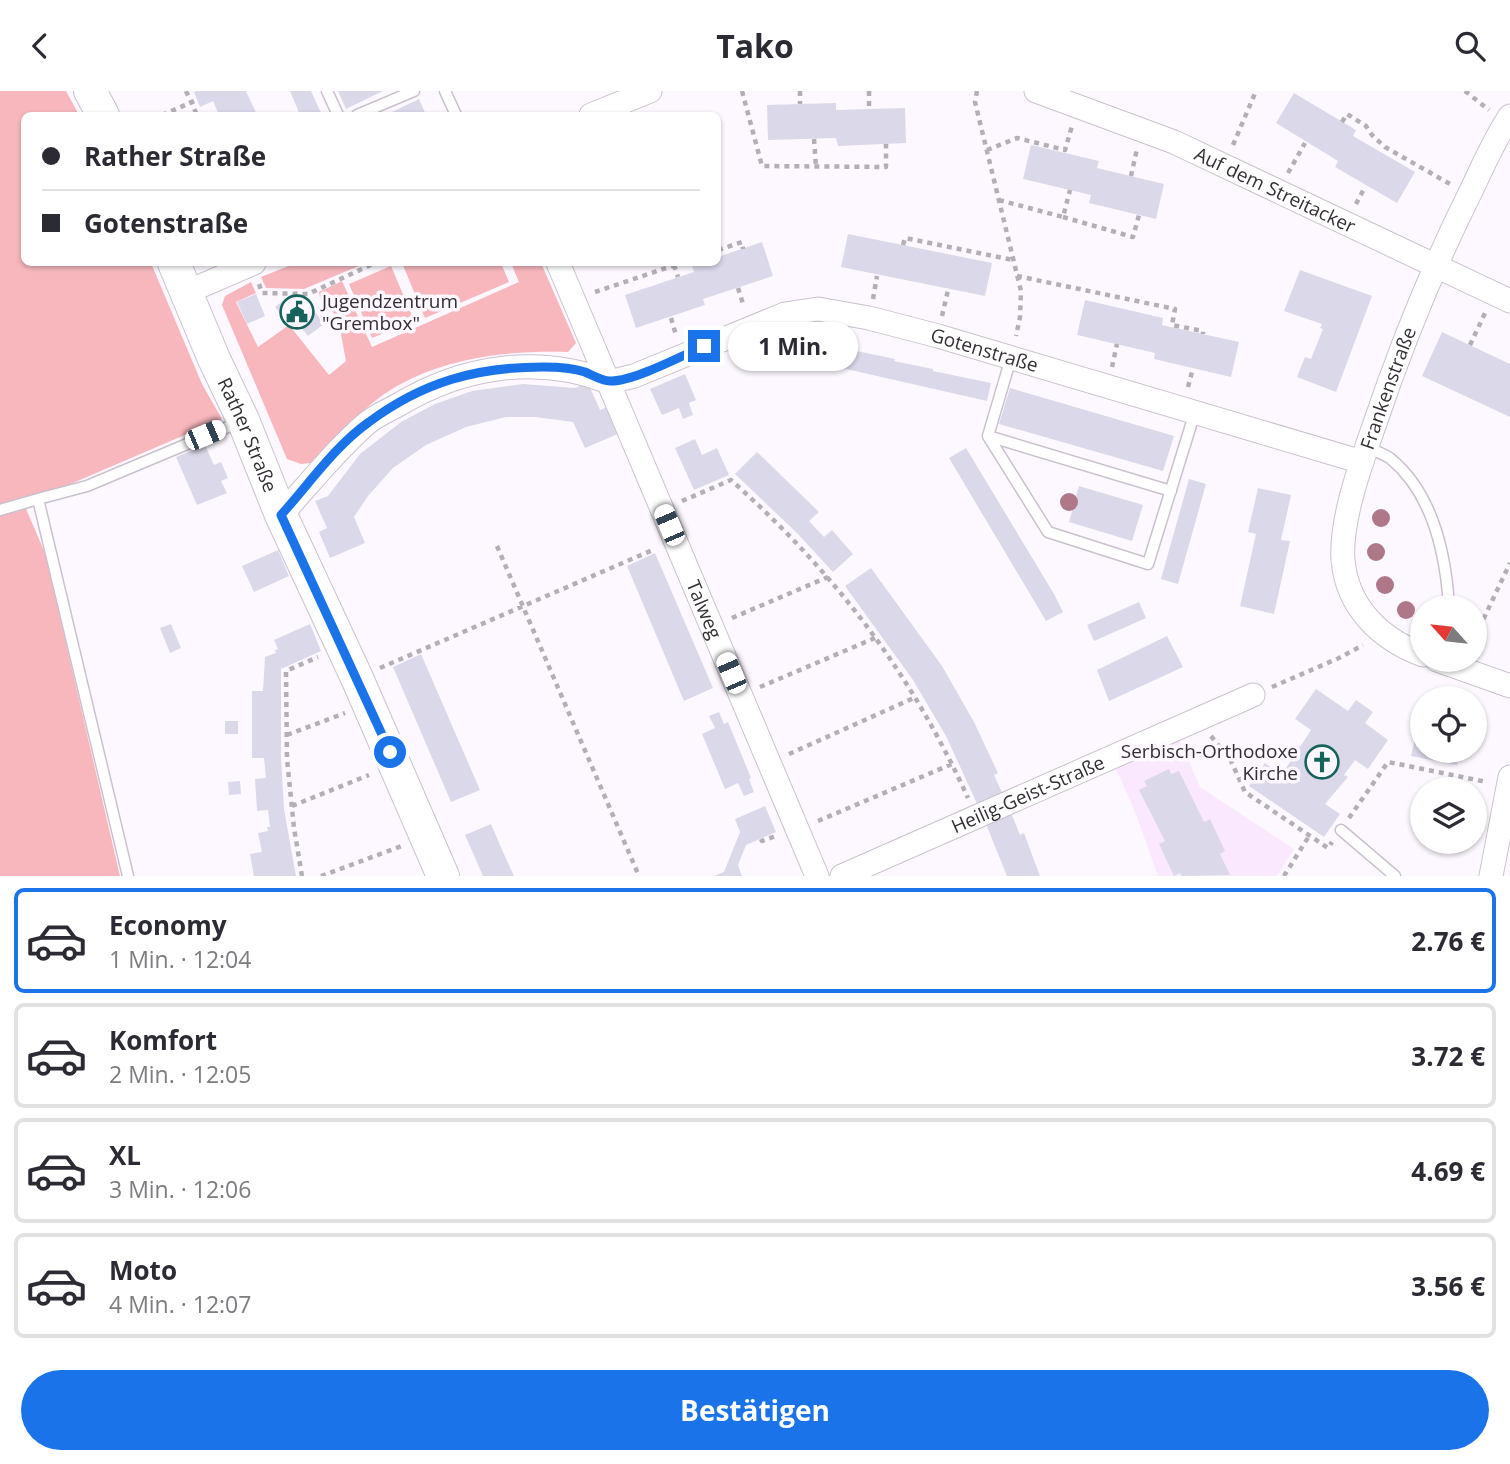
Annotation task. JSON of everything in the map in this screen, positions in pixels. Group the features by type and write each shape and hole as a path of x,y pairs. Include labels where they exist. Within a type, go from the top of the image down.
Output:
{"street":[{"path":"90,91 101,112"},
{"path":"598,112 650,91"},
{"name":"Auf dem Streitacker","path":"1036,91 1174,142 1502,297"},
{"name":"Frankenstraße","path":"1410,649 1380,632 1361,612 1353,597 1343,561 1346,524 1365,455 1434,265 1508,120"},
{"name":"Rather Straße","path":"175,266 243,420 281,515 358,678 443,876"},
{"path":"187,292 245,266"},
{"name":"Talweg","path":"559,266 817,876"},
{"name":"Gotenstraße","path":"609,381 634,376 785,314 818,309 869,318 1195,412 1365,455"},
{"path":"281,515 368,422 441,382 475,372 511,367 582,371 609,381"},
{"path":"1475,672 1510,685"},
{"name":"Heilig-Geist-Straße","path":"842,876 1253,695"},
{"path":"1491,876 1506,815 1509,782"}],"lane":[{"path":"327,91 337,112"},
{"path":"364,112 414,91"},
{"path":"445,91 455,112"},
{"path":"1011,358 988,436 1048,532 1148,564 1195,412"},
{"path":"0,510 87,486 243,420"},
{"path":"988,436 1171,491"},
{"path":"1365,455 1390,458 1418,490 1435,530 1447,576 1448,595"},
{"path":"38,499 128,876"},
{"path":"1340,830 1395,876"}],"path":[{"path":"187,91 194,101 196,112"},
{"path":"742,91 762,166 886,167 886,144"},
{"path":"800,91 800,104"},
{"path":"869,91 869,109"},
{"path":"977,91 975,101 1021,291 1020,317 1011,358"},
{"path":"1225,166 1256,91"},
{"path":"1465,91 1508,120"},
{"path":"169,112 194,101"},
{"path":"987,150 1017,138 1064,152 1077,106"},
{"path":"1342,122 1347,114 1366,126 1385,147 1469,195"},
{"path":"814,139 816,167"},
{"path":"1278,191 1305,143"},
{"path":"1063,217 1069,190"},
{"path":"999,199 1133,237 1139,215"},
{"path":"903,245 905,238 1013,260"},
{"path":"721,249 742,242 743,249"},
{"path":"253,266 262,293 308,294 368,266"},
{"path":"574,299 671,266"},
{"path":"674,266 678,277"},
{"path":"1017,277 1175,309 1172,324 1203,331 1203,334"},
{"path":"1470,345 1502,297"},
{"path":"662,510 731,480 777,523 828,577 916,697 953,764 976,817"},
{"path":"372,671 675,540"},
{"path":"496,546 639,876"},
{"path":"1488,610 1510,563"},
{"path":"712,627 828,577"},
{"path":"1253,695 1339,658 1371,641 1380,632"},
{"path":"740,695 875,638"},
{"path":"302,876 295,839 287,759 286,671 329,652"},
{"path":"769,763 916,697"},
{"path":"287,735 353,711"},
{"path":"1198,719 1231,761 1245,792 1328,848 1388,762 1509,782"},
{"path":"797,829 953,764"},
{"path":"292,806 377,771"},
{"path":"1284,876 1309,836"},
{"path":"321,876 408,844"}],"shaded area":[{"path":"0,91 66,91 77,112 21,112 21,266 152,266 202,384 222,419 24,504 45,553 120,876 0,876"},
{"path":"288,266 359,266 304,289 266,288 261,277"},
{"path":"391,266 414,320 372,338 349,284"},
{"path":"403,266 502,266 509,282 425,318"},
{"path":"512,266 542,266 576,343 568,352 489,356 438,368 413,378 390,390 369,406 338,433 311,463 301,464 287,459 222,305 225,296 251,282 256,293 236,302 258,347 289,325 329,375 346,361 338,318 320,298 319,292 342,281 372,347 519,282"},
{"path":"1179,739 1200,787 1294,849 1277,876 1158,876 1134,809 1115,767"}],"building":[{"path":"246,91 256,112 218,112 213,101 200,107 194,92"},
{"path":"290,91 311,91 321,112 299,112"},
{"path":"338,91 383,91 346,109"},
{"path":"1294,93 1356,130 1353,136 1415,172 1397,203 1335,167 1338,161 1276,123"},
{"path":"419,99 425,112 392,112"},
{"path":"836,103 836,110 905,108 906,143 838,146 836,138 768,140 767,105"},
{"path":"1031,145 1099,161 1097,168 1164,184 1156,219 1089,203 1091,195 1023,179"},
{"path":"848,234 992,263 985,296 841,267"},
{"path":"762,242 773,276 703,299 705,305 636,328 625,295 694,272 692,266 721,266 721,256"},
{"path":"1300,270 1372,296 1336,392 1297,377 1305,357 1311,359 1323,329 1320,328 1322,324 1284,311"},
{"path":"256,294 265,316 247,324 237,302"},
{"name":"Jugendzentrum \"Grembox\"","path":"292,294 303,308 309,304 324,324 308,336 292,316 286,321 275,307"},
{"path":"1085,300 1163,318 1162,325 1239,342 1231,377 1154,359 1155,353 1077,335"},
{"path":"1442,332 1510,364 1510,417 1422,376"},
{"path":"780,335 895,359 894,361 933,371 991,383 987,401 833,366 793,359 792,364 775,361"},
{"path":"685,374 696,400 689,403 693,415 683,419 679,408 662,415 650,389"},
{"path":"588,383 600,410 608,407 620,433 585,448 573,422 535,417 506,417 466,427 426,445 393,468 368,496 354,517 365,543 330,558 319,532 327,528 315,501 328,496 360,454 401,422 435,404 472,391 523,384 575,388"},
{"path":"1010,388 1174,436 1163,471 999,424"},
{"path":"695,439 702,455 717,448 729,475 694,490 675,448"},
{"path":"205,445 214,465 221,462 228,478 221,481 227,493 197,505 176,457"},
{"path":"966,448 1063,612 1046,621 949,458"},
{"path":"757,452 819,512 809,521 824,537 832,530 853,554 833,572 797,533 735,474"},
{"path":"1189,479 1206,484 1178,584 1161,579"},
{"path":"1079,486 1143,505 1132,541 1069,522"},
{"path":"1258,488 1291,495 1281,540 1290,541 1274,614 1240,606 1256,534 1248,532"},
{"path":"278,550 289,576 254,592 242,566"},
{"path":"655,553 713,688 684,701 627,566"},
{"path":"871,568 942,666 974,722 998,773 994,775 1004,797 979,808 946,736 913,680 845,586"},
{"path":"1139,602 1146,618 1094,641 1087,625"},
{"path":"171,624 181,648 170,653 160,628"},
{"path":"310,624 321,651 281,669 284,809 296,876 254,876 250,854 262,852 258,833 268,831 267,827 270,827 268,810 257,811 255,779 266,778 264,758 252,758 252,691 263,691 265,657 276,653 275,650 278,649 274,640"},
{"path":"1167,636 1183,667 1109,701 1097,670"},
{"path":"421,654 480,790 451,802 393,667"},
{"name":"Serbisch-Orthodoxe Kirche","path":"1316,689 1348,711 1356,700 1373,712 1365,723 1388,740 1368,769 1355,760 1344,775 1348,777 1325,804 1340,814 1324,837 1249,786 1265,763 1281,775 1293,758 1289,756 1297,745 1300,747 1311,730 1295,719"},
{"path":"719,712 724,724 728,722 751,778 749,779 754,792 744,796 738,783 725,789 702,734 715,728 709,716"},
{"path":"225,721 238,721 238,734 225,734"},
{"path":"1169,769 1171,774 1179,771 1204,822 1210,819 1225,851 1220,854 1230,875 1182,876 1180,873 1174,876 1159,844 1165,841 1139,790 1147,786 1144,781"},
{"path":"240,781 241,794 229,795 228,782"},
{"path":"765,806 776,832 746,845 738,865 742,876 714,876 724,872 740,832 735,819"},
{"path":"1011,813 1020,835 1024,833 1040,876 1007,876 986,824"},
{"path":"491,824 514,876 483,876 465,835"}],"place":[{"name":"Jugendzentrum \"Grembox\"","path":"297,312"},
{"name":"Serbisch-Orthodoxe Kirche","path":"1322,762"}],"route":[{"path":"390,752 281,515 368,422 441,382 475,372 511,367 582,371 609,381 634,376 704,346"}]}
